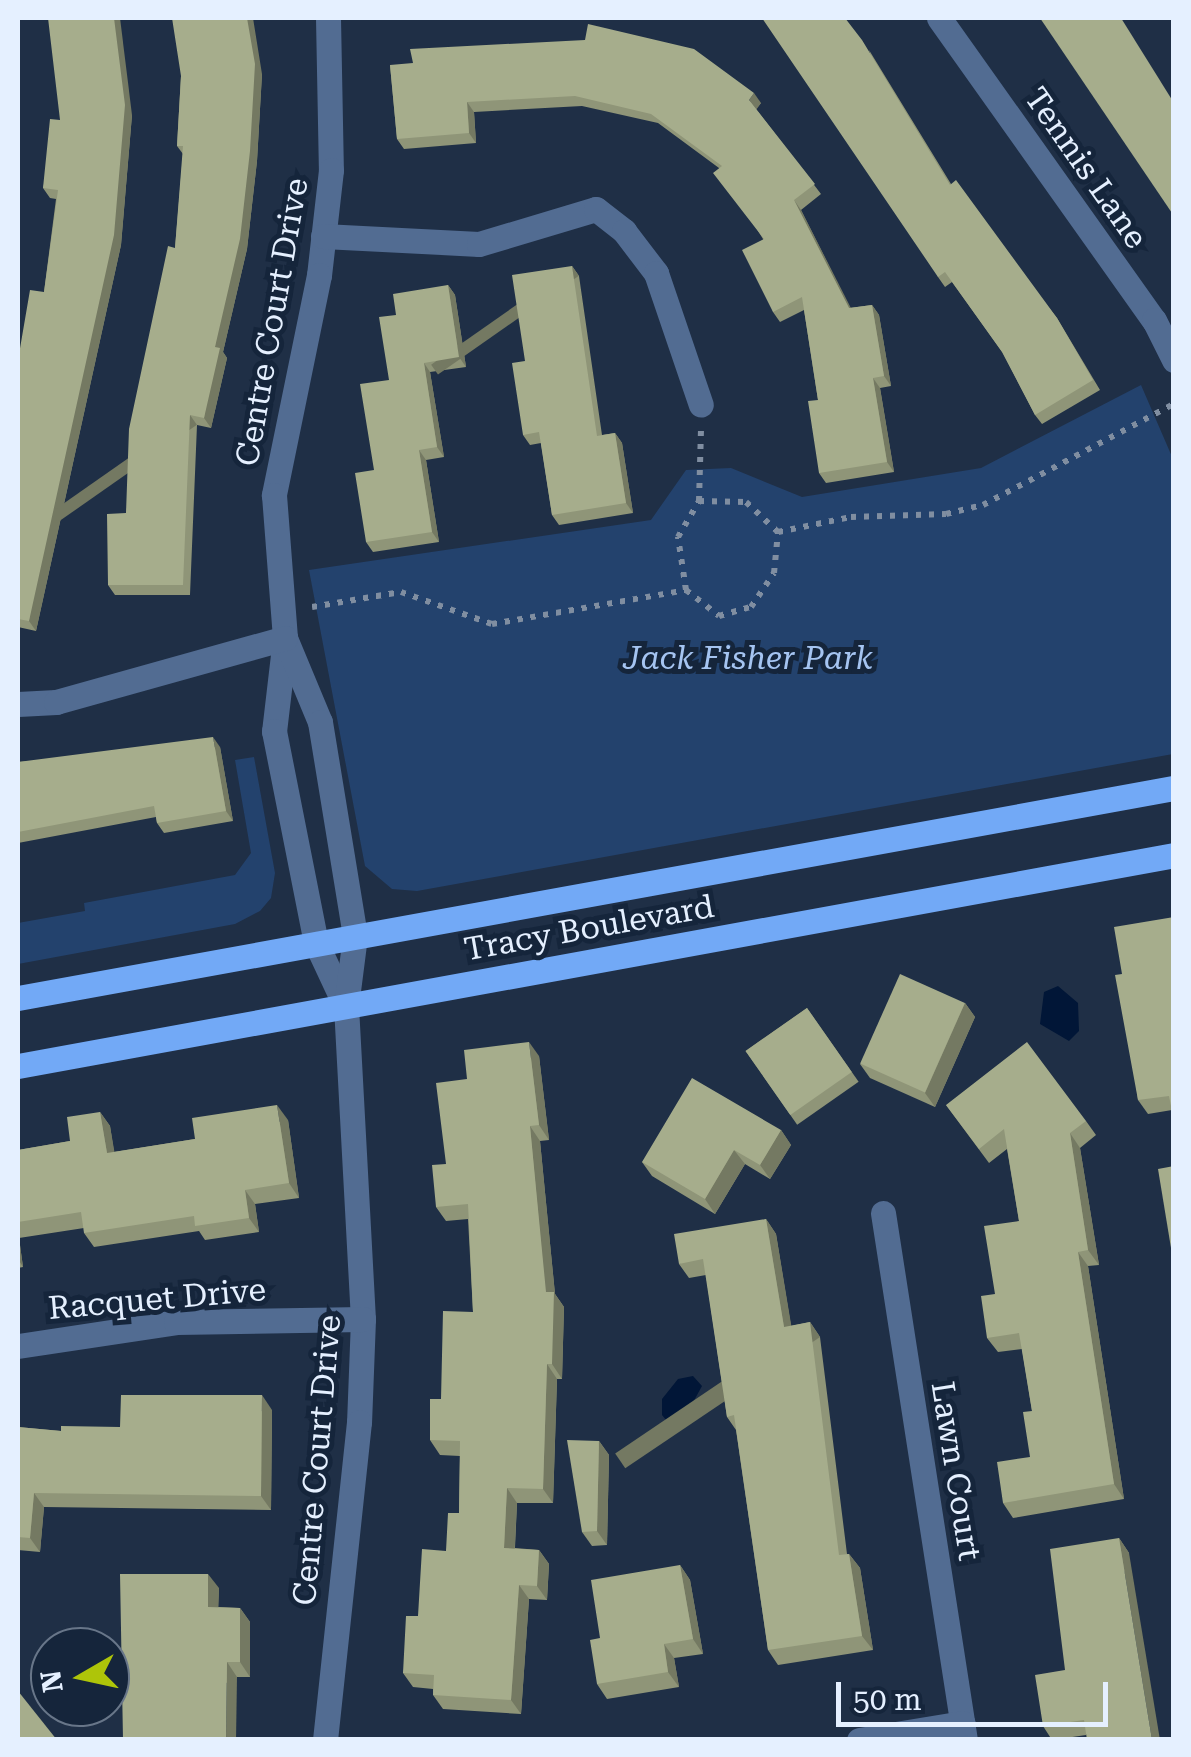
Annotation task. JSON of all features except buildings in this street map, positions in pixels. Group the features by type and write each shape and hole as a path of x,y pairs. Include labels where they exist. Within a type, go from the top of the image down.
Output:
{"main road":[{"name":"Tracy Boulevard","path":"18,998 1174,788"},
{"name":"Tracy Boulevard","path":"18,1066 1174,855"}],"street":[{"name":"Centre Court Drive","path":"328,18 332,170 324,236 274,495 283,625 274,731 316,943 346,1006"},
{"name":"Tennis Lane","path":"939,18 1154,320 1174,360"},
{"path":"324,236 480,244 596,210 624,231 656,273 700,405"},
{"name":"Centre Court Drive","path":"283,625 320,722 356,936 346,1006 364,1320 360,1422 325,1740"},
{"path":"18,704 56,702 283,625"},
{"name":"Lawn Court","path":"882,1213 964,1731"},
{"name":"Racquet Drive","path":"18,1346 176,1322 364,1320"},
{"path":"859,1740 964,1731"}],"path":[{"path":"778,532 851,517 946,514 982,505 1174,404"},
{"path":"702,472 698,501 678,537 686,590 719,616 751,607 774,574 778,532"},
{"path":"698,501 746,502 778,532"},
{"path":"283,625 401,592 492,624 686,590"}],"green space":[{"name":"Jack Fisher Park","path":"1141,385 1173,459 1173,754 417,891 392,889 365,866 309,570 651,520 686,470 731,468 802,497 981,468"},
{"path":"254,757 275,873 271,898 260,911 235,924 18,964 18,923 85,911 84,903 235,875 251,853 235,760"}],"shaded area":[{"path":"1058,986 1078,1003 1079,1031 1069,1041 1040,1024 1044,992"},
{"path":"693,1376 702,1386 691,1406 693,1421 671,1426 662,1415 662,1399 678,1379"}]}
